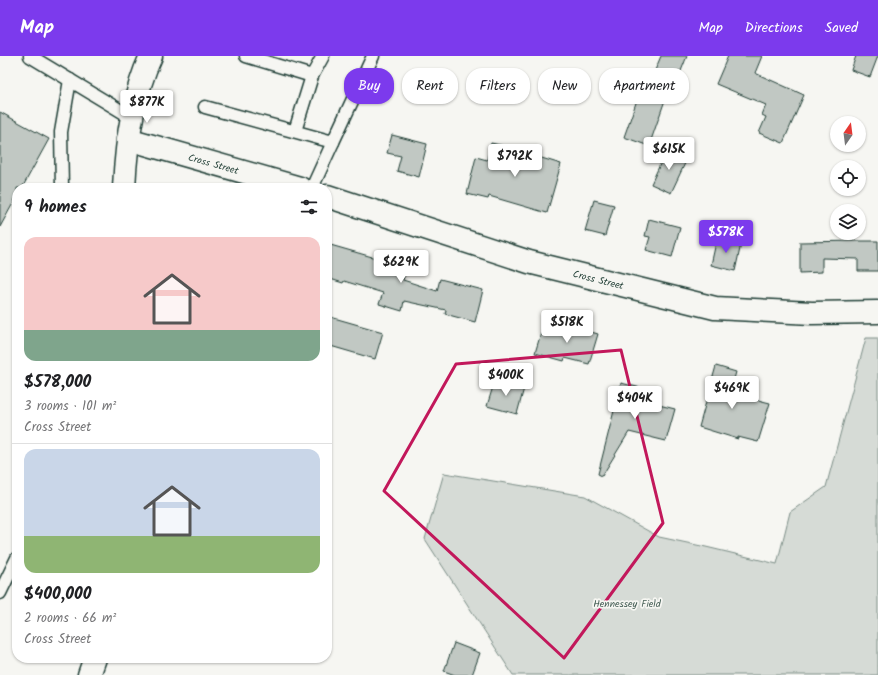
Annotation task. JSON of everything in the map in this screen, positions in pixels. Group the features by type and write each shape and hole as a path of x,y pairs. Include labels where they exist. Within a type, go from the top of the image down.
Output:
{"street":[{"path":"124,183 131,117 148,57"},
{"name":"Cross Street","path":"128,139 282,183"},
{"name":"Cross Street","path":"332,198 529,262 715,308 812,313 878,312"},
{"path":"89,675 93,663"}],"lane":[{"path":"30,56 131,117"},
{"path":"246,56 312,76"},
{"path":"294,131 312,76 322,56"},
{"path":"314,183 373,56"},
{"path":"62,183 61,132 70,80"},
{"path":"205,107 333,142"},
{"path":"0,593 12,568"}],"highlighted area":[{"path":"621,350 663,523 564,658 384,491 456,364"}],"green space":[{"name":"Hennessey Field","path":"866,338 878,338 878,675 513,675 425,539 444,473 585,496 659,537 777,564 790,512 826,487"}],"building":[{"path":"661,56 687,56 682,68 656,68"},
{"path":"728,56 762,56 755,73 804,95 783,143 759,133 766,117 762,115 766,105 716,84"},
{"path":"856,56 878,56 870,77 851,70"},
{"path":"636,104 664,104 649,146 624,137"},
{"path":"0,112 49,139 25,183 12,183 12,205 0,227"},
{"path":"392,135 427,144 419,177 397,171 401,156 387,153"},
{"path":"491,143 509,147 561,164 547,213 489,196 488,199 467,194 476,157 487,160"},
{"path":"667,149 687,159 671,193 651,184"},
{"path":"594,200 614,205 605,236 585,231"},
{"path":"649,219 680,227 672,257 646,250 650,237 645,236"},
{"path":"717,238 741,244 735,271 711,265"},
{"path":"878,241 878,271 858,271 858,259 822,258 822,272 800,273 800,242"},
{"path":"332,245 407,267 403,280 437,291 440,279 483,290 475,322 445,314 446,310 404,301 402,311 379,304 383,293 344,281 343,283 332,280"},
{"path":"332,317 383,332 375,359 332,346"},
{"path":"544,323 569,331 571,326 598,334 589,364 565,358 564,361 535,353"},
{"path":"716,366 736,372 730,393 770,403 758,442 738,437 738,439 699,427"},
{"path":"495,380 524,388 517,414 487,406"},
{"path":"621,383 657,392 655,404 675,409 666,441 629,432 602,476 598,474"},
{"path":"454,643 480,653 472,675 455,675 444,671"}]}
